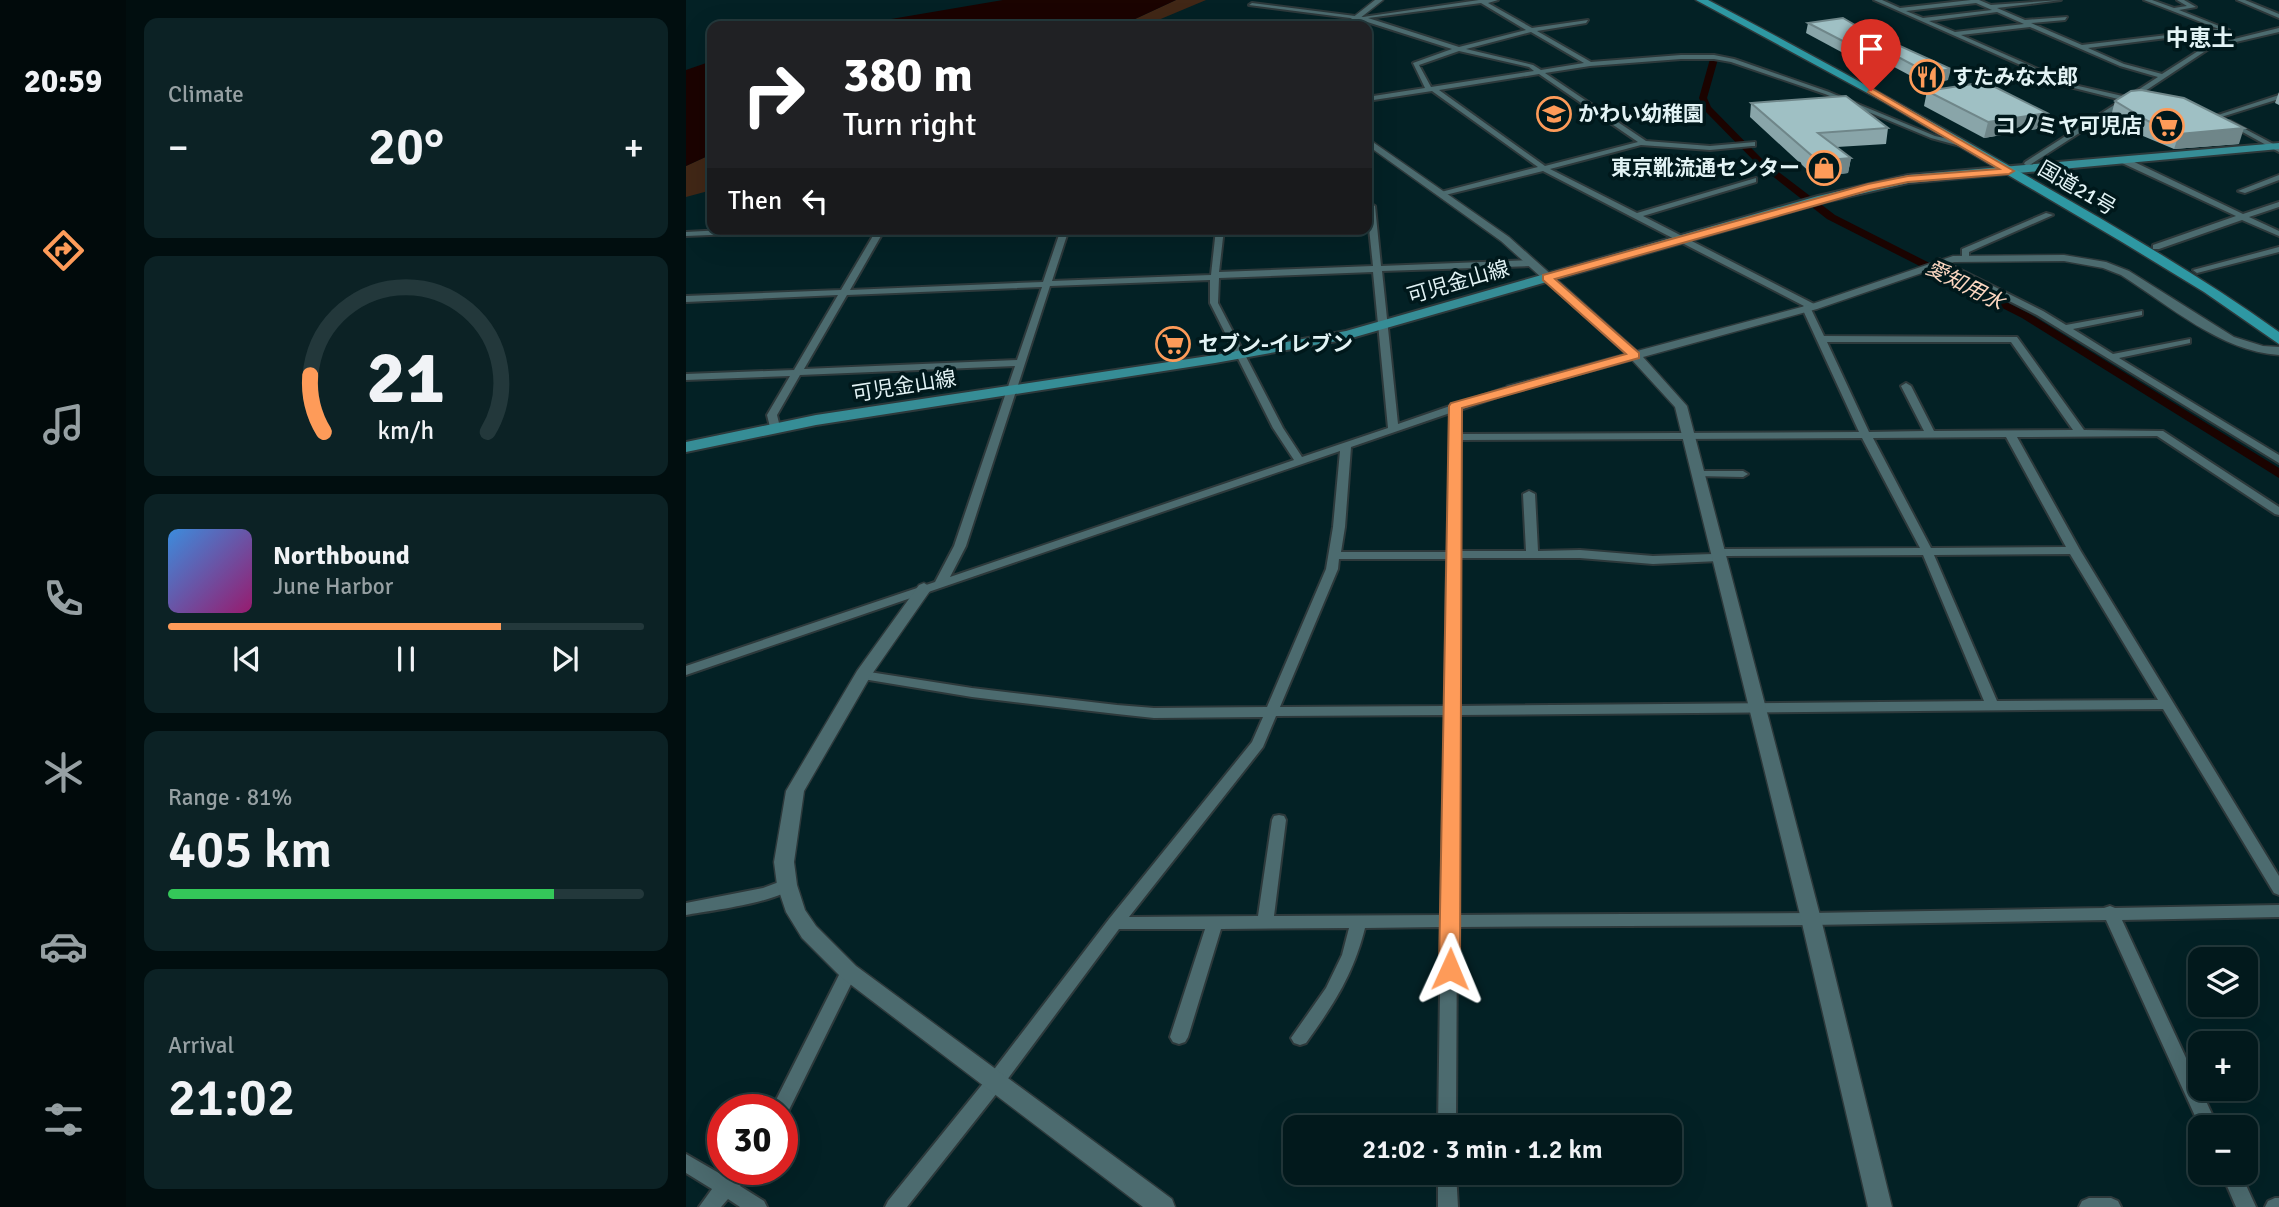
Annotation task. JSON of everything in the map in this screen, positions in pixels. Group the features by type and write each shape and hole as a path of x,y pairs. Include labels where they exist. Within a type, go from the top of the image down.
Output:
{"highway":[{"name":"国道21号","path":"1701,0 1853,81 2009,171 2209,289 2279,339"},
{"name":"国道21号","path":"1709,0 2026,167 2197,270 2279,324"}],"main road":[{"name":"可児金山線","path":"692,446 775,427 1312,343 1383,326 1822,199 1908,179 2277,148"}],"street":[{"path":"1353,21 1379,0"},
{"path":"1359,17 1495,0"},
{"path":"1877,0 2072,86 2150,103"},
{"path":"1990,7 2058,0"},
{"path":"2147,0 2244,37"},
{"path":"2172,9 2193,7 2180,0"},
{"path":"2240,0 2279,17"},
{"path":"1480,1 1590,64"},
{"path":"1898,10 1975,1 2122,65 2162,76"},
{"path":"1252,5 1359,17 1372,21"},
{"path":"1920,20 1998,11"},
{"path":"1953,16 1971,24"},
{"path":"1952,34 2065,18"},
{"path":"1372,21 1459,48 1524,64 1643,142 1641,143"},
{"path":"1586,21 1529,29 1459,48 1415,64 1431,89 1545,169 1809,307 1865,433 1927,551 1992,705"},
{"path":"2080,47 2226,30"},
{"path":"2026,167 2208,47 2279,30"},
{"path":"1372,98 1590,64 1681,57 1724,58 1827,93 1933,137 1964,145"},
{"path":"2218,116 2232,113 2266,98 2279,97"},
{"path":"2210,113 2277,148"},
{"path":"1444,194 1641,143 1710,148 1752,144"},
{"path":"1372,147 1477,216 1634,355 1681,406 1811,919 1880,1207"},
{"path":"2125,161 2279,234"},
{"path":"2242,191 2279,177"},
{"path":"1635,216 1754,180"},
{"path":"2156,247 2279,204"},
{"path":"1966,258 1965,251 2049,215"},
{"path":"1372,226 1379,269 1393,428"},
{"path":"686,245 691,234"},
{"path":"775,427 772,415 877,235"},
{"path":"941,582 960,546 1063,235"},
{"path":"1219,235 1214,303 1278,428 1299,460"},
{"path":"2197,270 2279,249"},
{"path":"686,671 1455,406 1809,307 1938,262 1966,258 2064,258 2106,265 2126,273 2230,340 2262,350 2279,351"},
{"path":"1938,262 2066,328 2279,460"},
{"path":"686,299 1531,263"},
{"path":"2066,328 2139,313"},
{"path":"1821,339 2014,339 2081,434"},
{"path":"2114,356 2187,341"},
{"path":"686,377 1020,363"},
{"path":"1906,386 1930,433"},
{"path":"1447,1115 1455,406"},
{"path":"1455,437 2159,433 2279,512"},
{"path":"2010,435 2074,550 2279,889"},
{"path":"895,1207 1258,744 1335,556 1346,444"},
{"path":"686,454 692,446"},
{"path":"1700,474 1744,474"},
{"path":"1529,494 1532,555"},
{"path":"1335,556 1580,554 1653,560 1718,555 2074,550"},
{"path":"924,588 863,675 795,790 784,862 787,885 796,912 809,932 849,972 1065,1131 1163,1207"},
{"path":"863,675 957,693 1154,713 2167,704"},
{"path":"1265,922 1279,820"},
{"path":"686,909 765,894 787,885"},
{"path":"1115,923 1811,919 2279,911"},
{"path":"2110,912 2203,1115"},
{"path":"1300,1038 1332,993 1350,954 1359,921"},
{"path":"1179,1037 1215,923"},
{"path":"788,1094 849,972"},
{"path":"686,1163 757,1207"},
{"path":"709,1207 728,1185"},
{"path":"1447,1185 1448,1207"},
{"path":"2236,1185 2246,1207"},
{"path":"2089,1207 2111,1207"}],"shaded area":[{"path":"1003,0 1176,0 1131,21 879,21"},
{"path":"1176,0 1206,0 1156,21 1131,21"},
{"path":"707,63 707,156 686,166 686,70"},
{"path":"707,156 707,191 686,197 686,166"}],"building":[{"path":"1843,18 1886,43 1887,40 1951,69 1928,73 1883,49 1884,47 1860,50 1808,23"},
{"path":"1985,82 2047,113 1988,122 1927,91"},
{"path":"2141,90 2184,98 2244,128 2179,134 2148,121 2115,101 2131,91"},
{"path":"1846,96 1888,128 1818,133 1851,158 1818,161 1751,103"}],"waterway":[{"name":"愛知用水","path":"1714,59 1703,98 1707,108 1760,162 1831,217 2026,316 2279,474"}],"place":[{"name":"すたみな太郎","path":"1927,77"},
{"name":"かわい幼稚園","path":"1554,114"},
{"name":"コノミヤ可児店","path":"2167,126"},
{"name":"東京靴流通センター","path":"1824,168"},
{"name":"セブン-イレブン","path":"1173,344"}],"district":[{"name":"中恵土","path":"2200,38"}],"route":[{"path":"1450,969 1455,406 1634,355 1547,278 1868,187 1908,179 2009,171 1871,91"}]}
